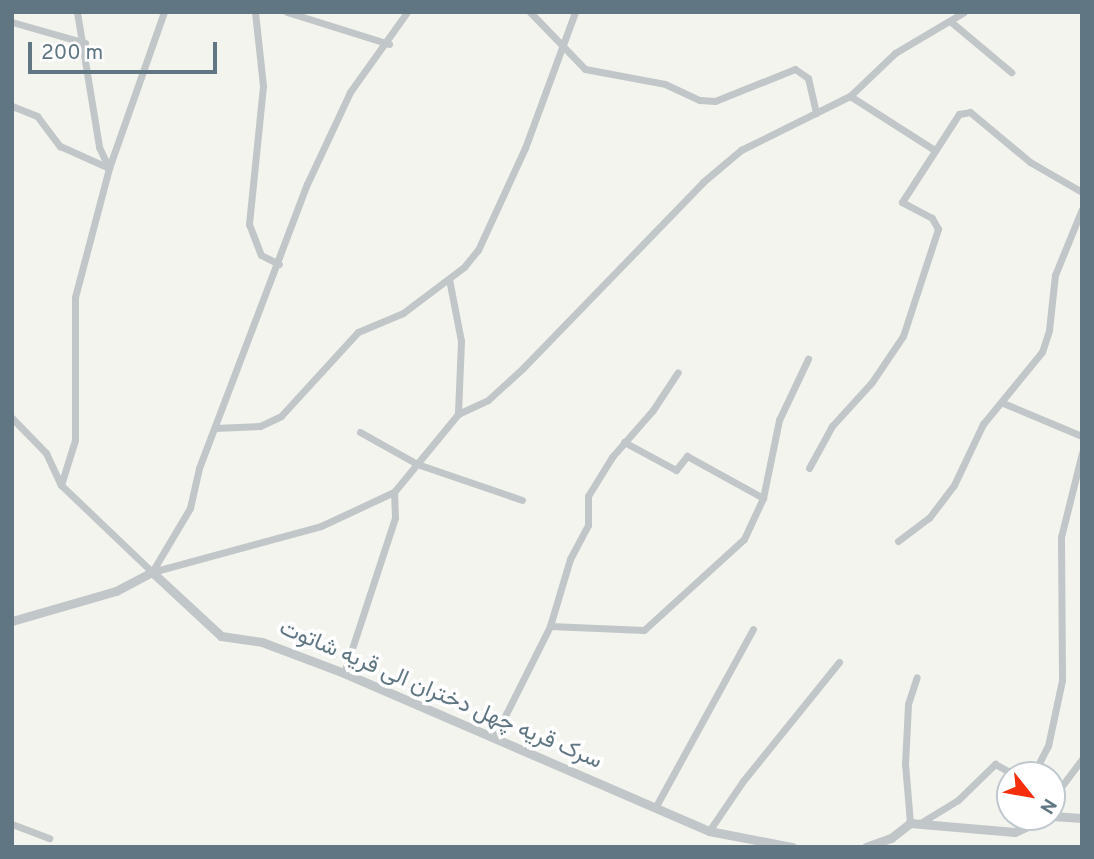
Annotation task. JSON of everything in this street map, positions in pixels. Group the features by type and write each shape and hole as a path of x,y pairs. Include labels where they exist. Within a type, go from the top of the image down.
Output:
{"street":[{"path":"78,12 85,43 99,147 109,168"},
{"path":"61,485 75,440 75,297 109,168 164,12"},
{"path":"256,12 263,86 249,224 261,255 279,264"},
{"path":"287,12 389,44"},
{"path":"152,572 190,508 215,428 279,264 292,220 350,92 389,44 408,12"},
{"path":"530,12 559,47 585,69 665,84 700,100 727,97 795,69 808,78 816,113"},
{"path":"215,428 260,426 281,416 358,332 403,313 449,279 478,250 525,148 559,47 575,12"},
{"path":"12,621 116,591 152,572 321,526 394,492 458,414 488,400 523,368 667,218 741,149 850,96 895,54 964,12"},
{"path":"950,20 1011,72"},
{"path":"12,22 85,43"},
{"path":"850,96 933,149"},
{"path":"12,106 37,116 60,145 109,168"},
{"path":"809,468 832,426 872,382 903,336 938,229 932,218 902,202 933,149 965,110 1030,162 1082,192"},
{"path":"898,541 929,518 954,485 983,424 1003,403 1042,352 1055,275 1082,209"},
{"path":"449,279 461,341 458,414"},
{"path":"550,626 644,630 744,539 763,498 779,420 808,359"},
{"path":"495,736 550,626 570,559 588,525 588,496 624,442 653,410 678,372"},
{"path":"1003,403 1082,436"},
{"path":"12,418 46,453 61,485 152,572"},
{"path":"359,432 417,464 522,500"},
{"path":"624,442 676,470 687,456 763,498"},
{"path":"1040,761 1048,746 1062,680 1061,537 1082,453"},
{"path":"344,673 395,518 394,492"},
{"name":"سرک قریه چهل دختران الی قریه شاتوت","path":"152,572 221,636 262,642 344,673 495,736 709,831 792,847"},
{"path":"655,808 753,629"},
{"path":"709,831 743,781 839,663"},
{"path":"910,823 907,716 918,677"},
{"path":"1066,780 1082,759"},
{"path":"922,822 958,800 996,765"},
{"path":"866,847 891,838 910,823 996,830"},
{"path":"12,824 49,838"}]}
